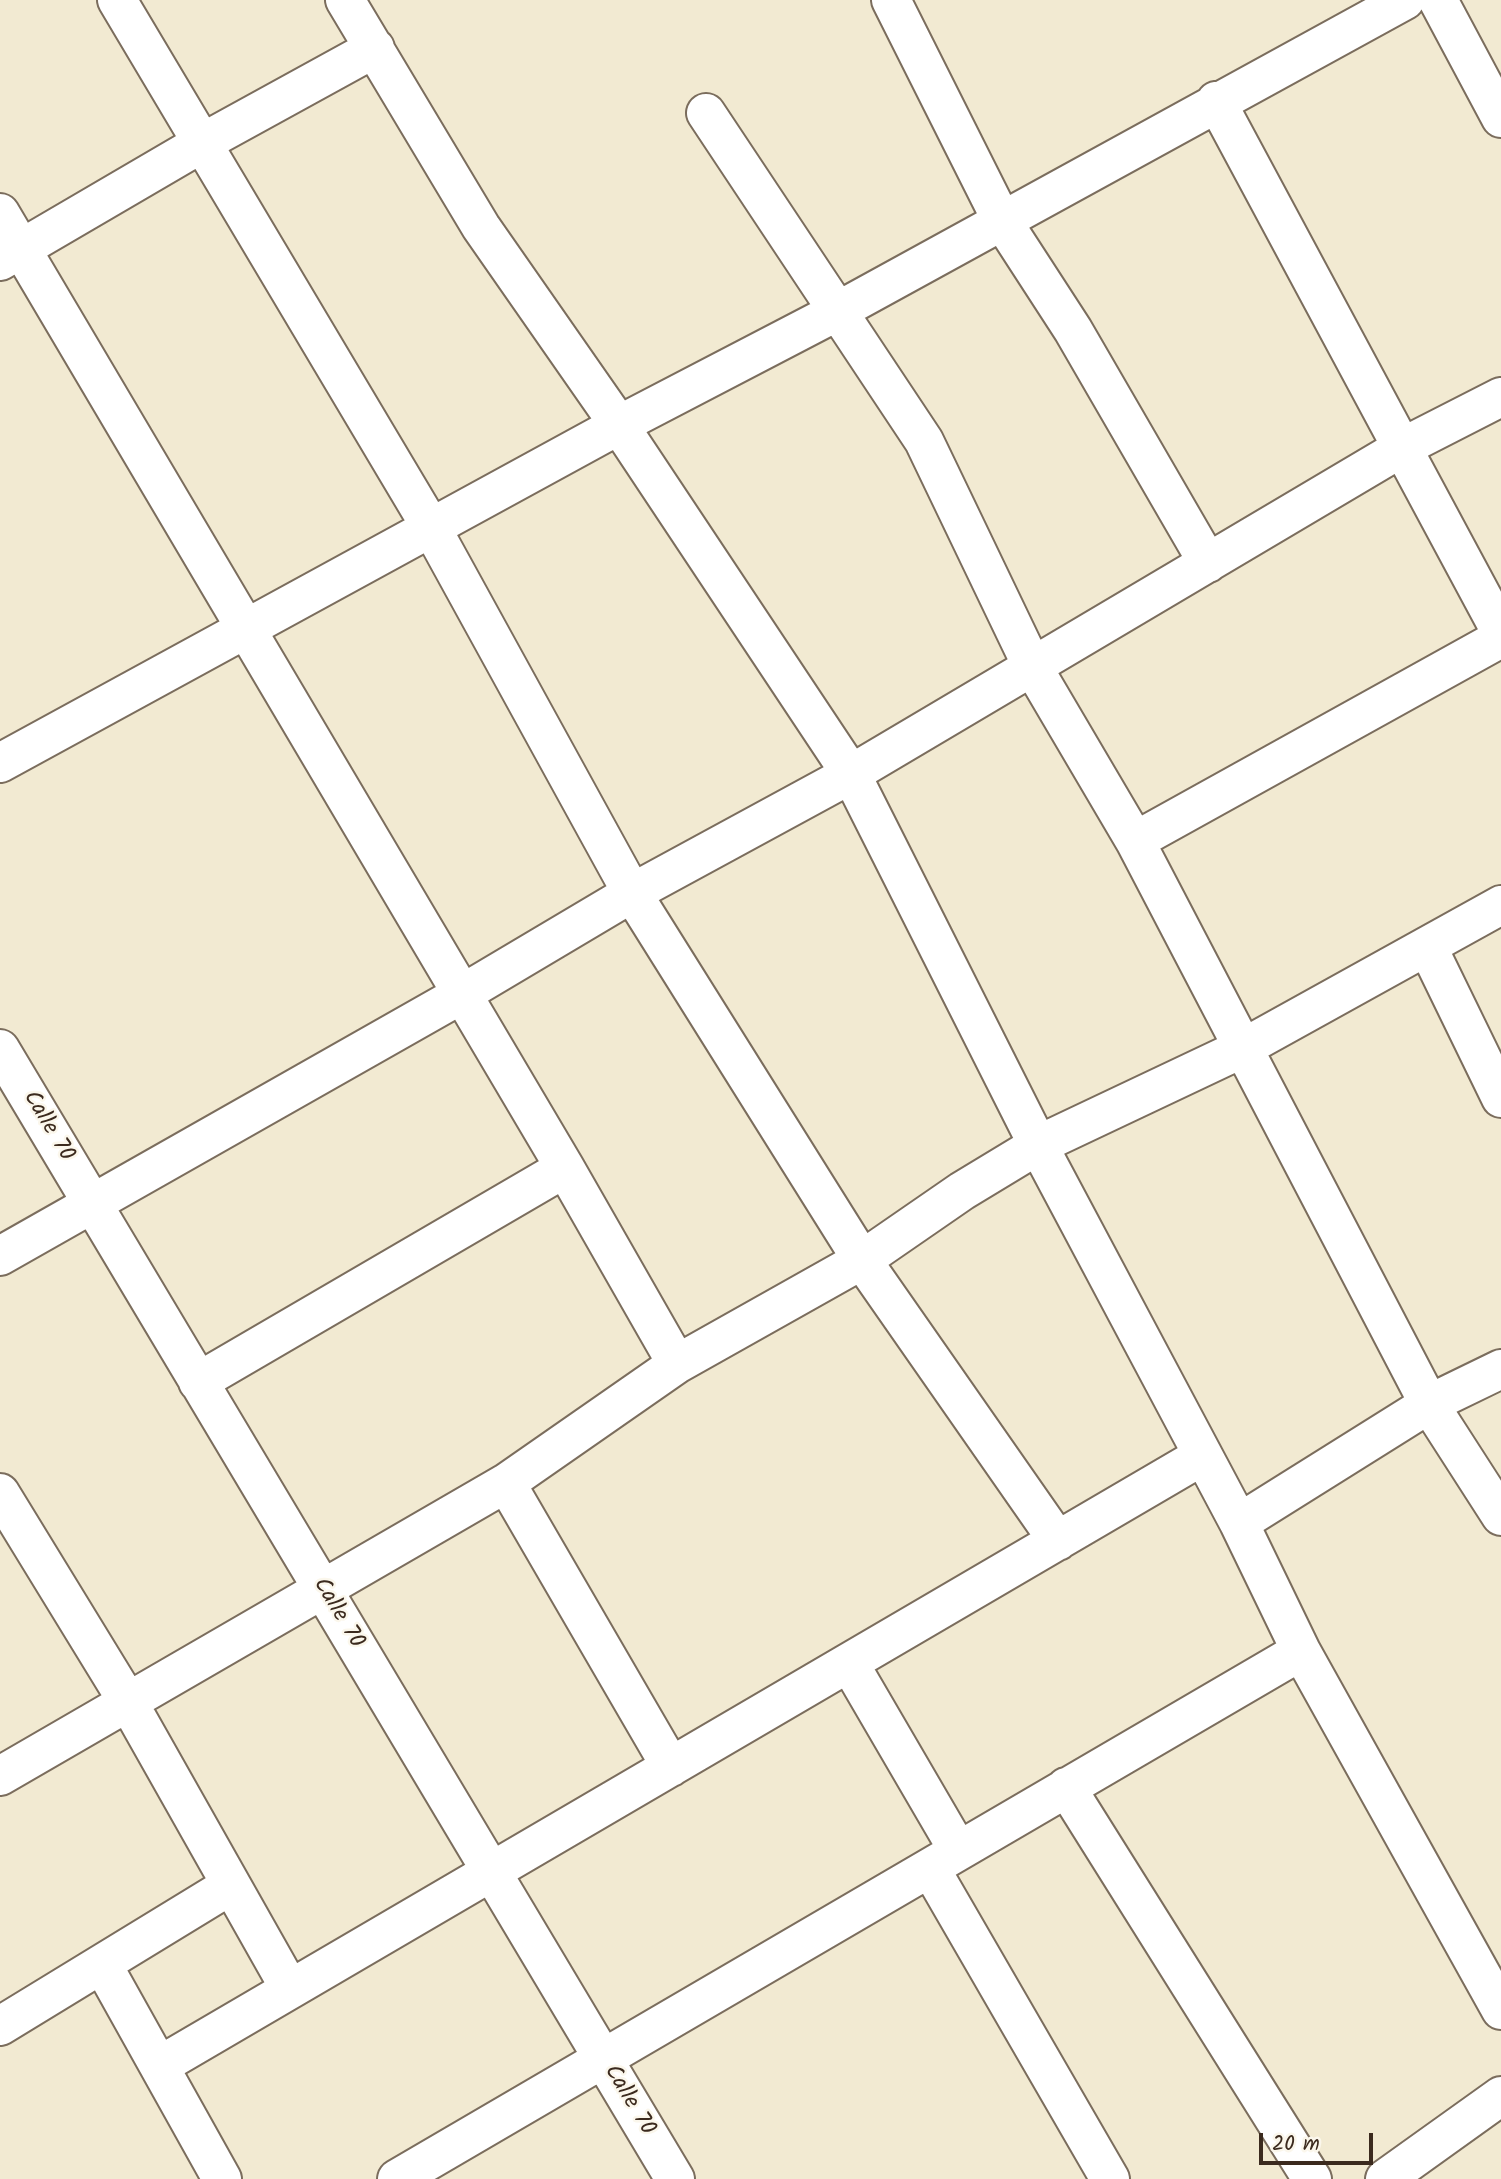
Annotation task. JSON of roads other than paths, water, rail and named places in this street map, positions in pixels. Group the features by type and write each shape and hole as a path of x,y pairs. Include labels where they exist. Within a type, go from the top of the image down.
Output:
{"street":[{"path":"117,0 432,529 632,893 862,1260 1058,1541"},
{"path":"345,0 481,227 619,425 851,774 1038,1145 1239,1523 1301,1651 1501,2010"},
{"path":"891,0 1001,219 1073,330 1208,563"},
{"path":"0,763 619,425 838,311 1216,101 1346,14 1405,0"},
{"path":"1438,0 1501,118"},
{"path":"11,255 202,143 375,48"},
{"path":"1216,101 1501,632"},
{"path":"706,113 924,441 1032,666 1135,841 1429,1404 1501,1516"},
{"path":"0,213 11,255 248,629 677,1364"},
{"path":"0,1256 462,994 632,893 851,774 1404,447 1501,397"},
{"path":"1135,841 1501,638"},
{"path":"0,1776 506,1483 677,1364 862,1260 962,1191 1038,1145 1243,1048 1429,948 1501,905"},
{"path":"1429,948 1501,1098"},
{"name":"Calle 70","path":"0,1049 675,2179"},
{"path":"198,1382 565,1168"},
{"path":"1239,1523 1429,1404 1501,1368"},
{"path":"159,2066 1202,1456"},
{"path":"506,1483 671,1767"},
{"path":"0,1495 128,1702 290,1989"},
{"path":"397,2179 1301,1651"},
{"path":"849,1663 944,1859 1110,2179"},
{"path":"1066,1787 1312,2179"},
{"path":"0,2026 231,1885"},
{"path":"102,1964 222,2179"},
{"path":"1385,2179 1501,2095"}]}
